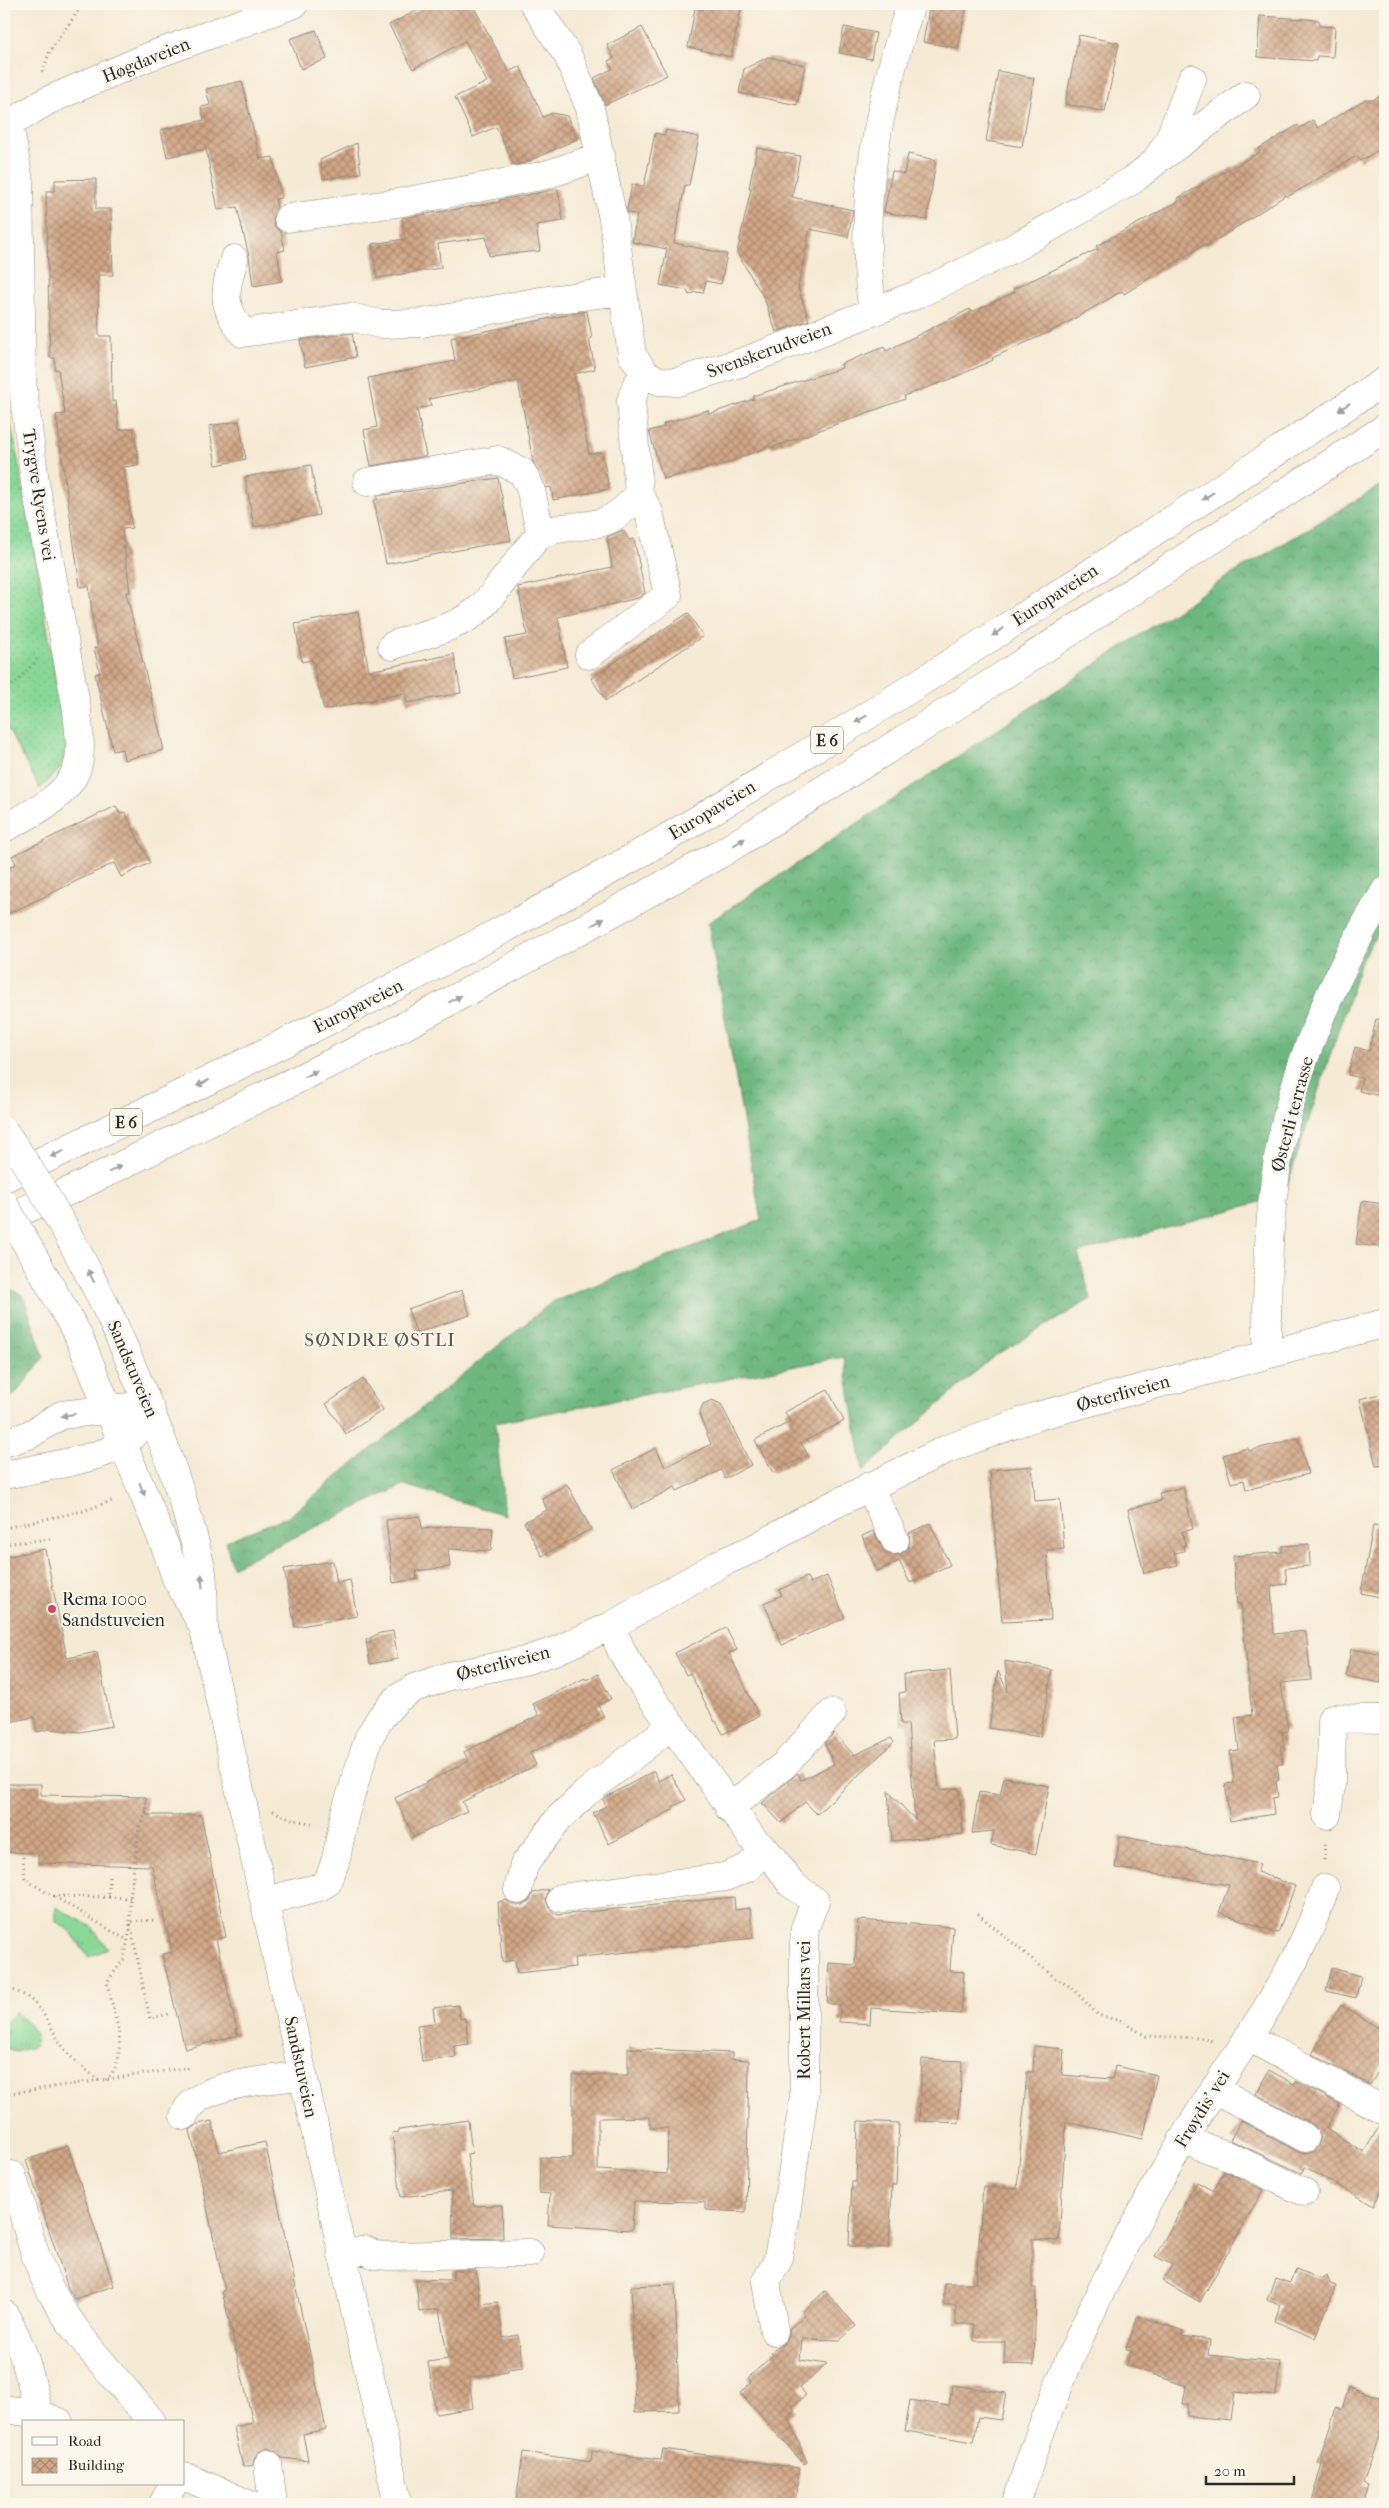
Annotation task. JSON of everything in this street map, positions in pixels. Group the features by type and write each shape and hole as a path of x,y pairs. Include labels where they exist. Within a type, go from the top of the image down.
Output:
{"main road":[{"name":"Høgdaveien","path":"15,121 47,101 148,57 294,4"},
{"path":"534,4 568,56 590,108 601,156 613,219 632,355 646,374 637,384 631,400 639,494 649,512 668,595 589,655"},
{"path":"873,311 868,280 867,213 876,144 911,4"},
{"name":"Svenskerudveien","path":"646,374 659,381 677,382 743,362 916,295 1010,250 1133,180 1155,162 1169,140 1192,79"},
{"path":"1155,162 1246,95"},
{"name":"Trygve Ryens vei","path":"4,828 46,804 67,786 77,768 80,748 77,710 33,469 22,381 19,181 15,121"},
{"path":"288,218 397,203 546,175 601,156"},
{"path":"234,260 227,282 226,298 230,317 243,333 350,318 380,324 422,323 540,300 622,291"},
{"name":"Europaveien","path":"4,1178 89,1140 367,1002 504,929 700,818 892,700 1385,381"},
{"name":"E 6","path":"4,1219 71,1190 386,1036 720,854 914,733 1385,428"},
{"path":"367,482 498,460 522,472 530,487 541,534"},
{"path":"392,646 462,621 479,609 498,590 541,534 573,525 604,522 622,512 639,494"},
{"name":"Østerli terrasse","path":"1267,1354 1268,1254 1274,1188 1291,1103 1317,1025 1334,986 1385,891"},
{"name":"Sandstuveien","path":"4,1131 51,1202 79,1252 112,1320 151,1410 172,1468 201,1570 204,1629 398,2504"},
{"name":"E 6","path":"4,1234 71,1190"},
{"name":"Sandstuveien","path":"4,1204 78,1335 110,1409 176,1578 204,1629"},
{"name":"Østerliveien","path":"265,1902 320,1887 328,1882 336,1859 345,1813 369,1737 381,1717 405,1692 449,1676 524,1661 555,1651 611,1626 721,1563 755,1548 869,1486 946,1449 1034,1417 1385,1324"},
{"path":"4,1443 29,1435 61,1415 130,1407 151,1410 139,1428 123,1443 99,1454 4,1475"},
{"path":"869,1486 895,1540"},
{"name":"Robert Millars vei","path":"611,1626 622,1652 635,1674 729,1808 753,1839 766,1850 791,1884 815,1901 805,1928 804,1944 804,2096 784,2227 776,2262 766,2281 774,2331"},
{"path":"729,1808 784,1765 832,1713"},
{"path":"1327,1815 1331,1784 1332,1718 1385,1720"},
{"path":"518,1890 524,1865 559,1818 586,1793 672,1725"},
{"path":"561,1898 725,1877 747,1868 766,1850"},
{"name":"Frøydis' vei","path":"1016,2504 1035,2443 1078,2342 1131,2233 1183,2140 1293,1965 1308,1934 1325,1888"},
{"path":"1242,2046 1385,2111"},
{"path":"184,2116 190,2104 236,2083 260,2082 303,2075"},
{"path":"1214,2089 1305,2138"},
{"path":"1183,2140 1229,2156 1304,2192"},
{"path":"12,2175 43,2274 51,2291 68,2319 150,2420"},
{"path":"342,2256 366,2250 375,2254 389,2256 530,2253"},
{"path":"4,2314 22,2348 49,2418"},
{"path":"4,2409 49,2418"},
{"path":"268,2464 273,2504"},
{"path":"185,2476 248,2504"},
{"path":"163,2504 172,2486"}],"path":[{"path":"15,121 50,51 83,4"},
{"path":"4,1528 83,1511 115,1500"},
{"path":"4,1544 50,1539"},
{"path":"106,2080 115,2071 118,2043 117,2016 107,1982 124,1960 130,1922 130,1898 139,1828 150,1805"},
{"path":"270,1810 294,1820 317,1824"},
{"path":"1325,1888 1327,1815"},
{"path":"23,1857 25,1879 127,1940"},
{"path":"109,1873 109,1897"},
{"path":"53,1896 130,1898"},
{"path":"978,1914 1055,1978 1071,1986 1098,2015 1121,2021 1146,2036 1201,2038 1242,2046"},
{"path":"130,1922 153,1920"},
{"path":"130,1922 150,2019 168,2014"},
{"path":"4,1988 22,1992 38,2005 72,2057 100,2081"},
{"path":"4,2094 200,2066"}],"green space":[{"path":"9,316 5,390 39,575 66,748 63,766 40,789 4,722 4,318"},
{"path":"1385,483 1385,920 1361,962 1284,1195 1078,1253 1091,1299 993,1357 863,1471 844,1357 495,1423 505,1515 404,1485 232,1567 226,1541 289,1516 552,1302 761,1220 708,923 1219,582"},
{"path":"4,1286 23,1295 44,1357 18,1391 4,1402"},
{"path":"56,1907 92,1927 108,1949 88,1957 71,1932 56,1921"},
{"path":"16,2012 34,2031 36,2040 35,2046 16,2052 4,2047 4,2024"}],"building":[{"path":"429,4 472,4 509,72 520,66 543,117 552,113 567,116 577,139 525,163 514,165 496,127 473,137 455,97 487,82 465,41 413,69 389,25"},
{"path":"703,4 742,4 731,57 688,47 695,8 702,10"},
{"path":"930,4 967,4 958,48 923,42"},
{"path":"1260,16 1319,20 1319,26 1335,27 1333,57 1317,56 1316,61 1257,57"},
{"path":"642,27 667,75 605,105 594,78 612,69 608,61 614,58 607,45"},
{"path":"844,27 876,33 871,59 839,53"},
{"path":"316,30 327,59 301,69 290,39"},
{"path":"1079,35 1119,43 1105,112 1065,104"},
{"path":"768,57 805,65 797,105 739,93 744,69"},
{"path":"998,71 1034,78 1022,147 986,141"},
{"path":"242,81 260,159 273,157 281,198 275,199 277,208 273,220 275,227 281,232 285,250 277,252 282,281 253,286 249,256 237,207 218,210 206,149 167,157 161,130 204,120 201,107 210,105 206,89"},
{"path":"1385,93 1385,146 1360,161 1357,156 1287,197 1286,195 1226,234 1206,246 1205,244 1124,294 1122,291 1060,327 951,379 904,396 905,399 724,464 663,479 649,431 664,427 663,424 708,410 709,414 754,399 753,396 842,368 841,364 884,347 886,351 970,309 972,312 1015,292 1013,289 1098,249 1096,246 1179,201 1178,198 1260,152 1258,149 1298,125 1300,128 1313,120 1318,128 1364,100 1373,100"},
{"path":"666,130 699,137 689,185 685,185 674,243 727,254 721,284 706,281 703,293 696,292 689,295 687,290 660,285 667,249 632,242 637,214 628,213 627,209 632,184 644,186 655,133 665,135"},
{"path":"357,143 361,173 323,179 320,160"},
{"path":"757,148 800,156 792,197 853,210 848,237 810,229 798,288 809,320 776,332 764,298 737,253 751,188 749,188"},
{"path":"908,154 936,160 927,220 884,212 892,171 904,174"},
{"path":"96,179 96,209 111,209 113,275 98,275 99,336 111,336 112,402 116,401 119,430 133,428 138,453 138,465 124,467 132,528 122,529 130,592 126,592 164,750 124,760 122,749 113,751 95,674 100,673 94,648 98,647 94,631 89,586 80,587 56,415 65,414 58,369 55,370 55,358 50,358 46,191 55,191 55,180"},
{"path":"558,189 563,221 536,225 540,251 489,256 486,237 438,244 441,268 377,278 372,244 405,239 402,218 500,202 500,200"},
{"path":"587,311 592,338 589,339 595,369 574,374 589,454 602,452 609,489 553,500 551,487 546,488 533,462 518,381 429,399 431,406 417,409 426,456 371,466 364,430 377,427 368,378 455,361 451,338"},
{"path":"352,333 356,357 305,367 300,340"},
{"path":"239,421 246,459 216,465 209,426"},
{"path":"311,465 319,515 254,527 245,477"},
{"path":"498,478 511,540 386,564 374,500 377,500 377,496"},
{"path":"623,530 629,540 634,539 645,593 638,598 558,617 567,667 512,678 505,639 527,635 518,587 612,567 607,537"},
{"path":"358,612 369,671 454,654 461,693 407,703 405,693 324,710 312,660 302,662 295,624"},
{"path":"688,613 703,636 606,701 591,678"},
{"path":"116,806 120,814 125,812 150,863 121,877 114,863 4,916 4,870 16,864 12,856"},
{"path":"1376,1019 1385,1020 1385,1097 1359,1091 1362,1078 1348,1075 1355,1047 1369,1051"},
{"path":"1362,1201 1385,1204 1385,1248 1356,1244"},
{"path":"462,1290 470,1315 416,1333 408,1309"},
{"path":"363,1379 383,1410 346,1434 326,1404"},
{"path":"828,1390 844,1421 801,1443 808,1455 773,1473 755,1440 790,1422 785,1412"},
{"path":"1385,1393 1385,1465 1376,1466 1360,1399"},
{"path":"712,1400 721,1404 751,1465 725,1479 721,1470 677,1491 675,1487 632,1509 613,1470 656,1448 665,1467 711,1444 699,1414 703,1404"},
{"path":"1298,1438 1308,1474 1246,1490 1244,1480 1231,1483 1223,1455 1248,1448 1249,1451"},
{"path":"1032,1466 1035,1501 1060,1499 1064,1549 1047,1550 1051,1620 1002,1622 990,1470"},
{"path":"567,1484 591,1529 542,1556 524,1522 547,1510 542,1498"},
{"path":"1183,1487 1193,1529 1182,1532 1185,1545 1183,1546 1184,1551 1174,1553 1178,1565 1144,1573 1128,1509 1161,1501 1159,1493"},
{"path":"420,1516 422,1529 450,1526 493,1528 491,1551 448,1549 450,1567 416,1571 417,1579 393,1583 386,1520"},
{"path":"930,1523 950,1565 910,1583 899,1561 877,1571 862,1536 873,1531 886,1553 893,1555 901,1554 908,1549 910,1542 909,1533"},
{"path":"1373,1526 1385,1527 1385,1598 1361,1593"},
{"path":"1309,1544 1310,1566 1285,1568 1287,1584 1271,1586 1274,1634 1306,1631 1311,1680 1281,1683 1288,1731 1282,1732 1284,1747 1281,1747 1283,1764 1277,1764 1279,1780 1276,1781 1278,1797 1272,1798 1274,1814 1230,1821 1225,1784 1234,1783 1230,1751 1239,1750 1235,1717 1252,1715 1241,1604 1237,1604 1233,1556 1282,1552 1282,1546"},
{"path":"45,1549 67,1658 97,1652 112,1726 80,1732 49,1729 37,1732 34,1717 4,1723 4,1557"},
{"path":"333,1561 337,1583 350,1580 357,1616 295,1627 284,1569"},
{"path":"827,1576 845,1618 782,1645 764,1603 782,1595 779,1590 807,1577 810,1583"},
{"path":"726,1628 737,1650 729,1653 759,1716 723,1734 690,1673 686,1675 675,1653"},
{"path":"393,1631 398,1659 370,1664 366,1640 380,1633"},
{"path":"1351,1649 1385,1655 1381,1683 1346,1676"},
{"path":"1005,1661 1052,1670 1040,1737 989,1728 998,1671 1008,1692"},
{"path":"950,1670 955,1739 934,1740 939,1790 959,1788 963,1834 892,1841 888,1791 915,1820 908,1724 901,1724 899,1693 905,1692 904,1674"},
{"path":"598,1674 611,1699 598,1705 604,1717 530,1753 536,1765 462,1802 467,1811 414,1837 395,1798 469,1761 464,1752 539,1715 533,1704 585,1678 586,1680"},
{"path":"834,1733 854,1755 891,1738 894,1742 817,1814 805,1802 781,1823 762,1803 798,1773 801,1780 834,1764 825,1743"},
{"path":"654,1771 659,1781 671,1774 686,1800 673,1807 674,1809 609,1844 593,1813 606,1806 603,1799"},
{"path":"1004,1777 1049,1786 1036,1854 991,1845 994,1831 972,1833 979,1792 1000,1795"},
{"path":"4,1784 41,1784 41,1795 146,1797 146,1815 201,1815 226,1937 216,1939 238,2035 185,2049 162,1954 172,1952 152,1866 38,1863 38,1853 4,1852"},
{"path":"1120,1836 1260,1864 1257,1872 1295,1886 1278,1933 1219,1912 1229,1885 1115,1868"},
{"path":"548,1889 546,1900 549,1908 557,1915 734,1897 735,1910 750,1908 753,1938 574,1958 575,1967 517,1973 515,1960 502,1962 498,1902 506,1900 514,1905 522,1905 530,1900 533,1893"},
{"path":"858,1920 953,1927 950,1971 964,1972 961,2014 871,2008 870,2024 839,2022 840,2006 827,2003 829,1963 855,1965"},
{"path":"1332,1968 1361,1976 1356,1998 1326,1991"},
{"path":"458,2005 460,2019 465,2018 469,2044 454,2046 456,2057 422,2062 417,2025 435,2023 433,2008"},
{"path":"1341,2005 1385,2032 1385,2060 1370,2085 1312,2054"},
{"path":"1034,2046 1064,2049 1062,2075 1112,2079 1115,2066 1157,2075 1143,2139 1066,2122 1059,2241 1032,2239 1032,2288 1036,2288 1034,2365 1004,2364 1005,2341 974,2341 974,2324 956,2324 956,2305 944,2305 944,2283 976,2283 983,2187 1017,2189 1027,2072 1033,2072"},
{"path":"628,2048 732,2053 732,2059 749,2060 746,2212 705,2210 705,2202 634,2201 632,2230 548,2225 550,2194 539,2193 540,2157 573,2158 573,2075 628,2075","holes":["650,2117 650,2128 668,2128 667,2174 598,2170 598,2118"]},
{"path":"922,2059 962,2061 959,2123 919,2121"},
{"path":"1269,2070 1294,2084 1296,2081 1340,2104 1326,2129 1364,2152 1380,2125 1385,2127 1385,2180 1374,2206 1305,2167 1301,2173 1230,2140 1241,2121 1298,2152 1306,2154 1313,2152 1318,2146 1321,2137 1313,2125 1256,2094"},
{"path":"468,2120 472,2153 467,2154 474,2206 502,2205 503,2238 453,2239 452,2191 401,2197 392,2133 399,2132 399,2130"},
{"path":"212,2121 219,2152 265,2142 326,2429 303,2434 308,2461 282,2458 274,2450 267,2448 258,2452 254,2458 253,2465 243,2467 234,2427 253,2423 222,2291 225,2290 190,2130 198,2124"},
{"path":"858,2121 899,2123 896,2185 892,2185 889,2248 849,2246 852,2182 856,2182"},
{"path":"68,2146 114,2286 74,2299 68,2288 26,2160"},
{"path":"1225,2171 1263,2190 1200,2302 1163,2281 1172,2265 1155,2256 1197,2182 1213,2191"},
{"path":"1296,2269 1320,2279 1327,2275 1330,2284 1336,2286 1315,2338 1274,2321 1281,2306 1267,2300 1275,2278 1290,2283"},
{"path":"453,2270 476,2270 480,2304 498,2302 503,2338 518,2335 523,2367 508,2369 508,2372 469,2378 473,2408 436,2414 428,2362 448,2359 439,2309 419,2312 416,2279 453,2280"},
{"path":"675,2284 679,2411 635,2412 631,2286"},
{"path":"825,2291 856,2326 840,2340 802,2339 800,2360 827,2364 800,2388 806,2395 792,2407 795,2410 788,2417 807,2462 804,2464 740,2393 751,2382 748,2378 773,2355 771,2352 784,2343 789,2336 789,2329 805,2315 802,2312"},
{"path":"1138,2316 1184,2331 1181,2336 1210,2340 1208,2355 1280,2362 1276,2396 1235,2392 1231,2420 1187,2416 1188,2404 1183,2404 1186,2386 1126,2365 1131,2351 1126,2350"},
{"path":"952,2385 1006,2393 1001,2420 978,2417 974,2442 905,2431 910,2400 949,2406"},
{"path":"1349,2387 1385,2399 1385,2417 1363,2484 1368,2486 1362,2504 1310,2504 1322,2465 1318,2464 1336,2408 1342,2410"},
{"path":"663,2449 799,2468 795,2504 697,2504 657,2499 656,2504 616,2504 588,2500 587,2504 516,2502 523,2452 591,2462 592,2451 661,2460"}],"place":[{"name":"Rema 1000 Sandstuveien","path":"52,1609"}],"district":[{"name":"SØNDRE ØSTLI","path":"380,1339"}]}
